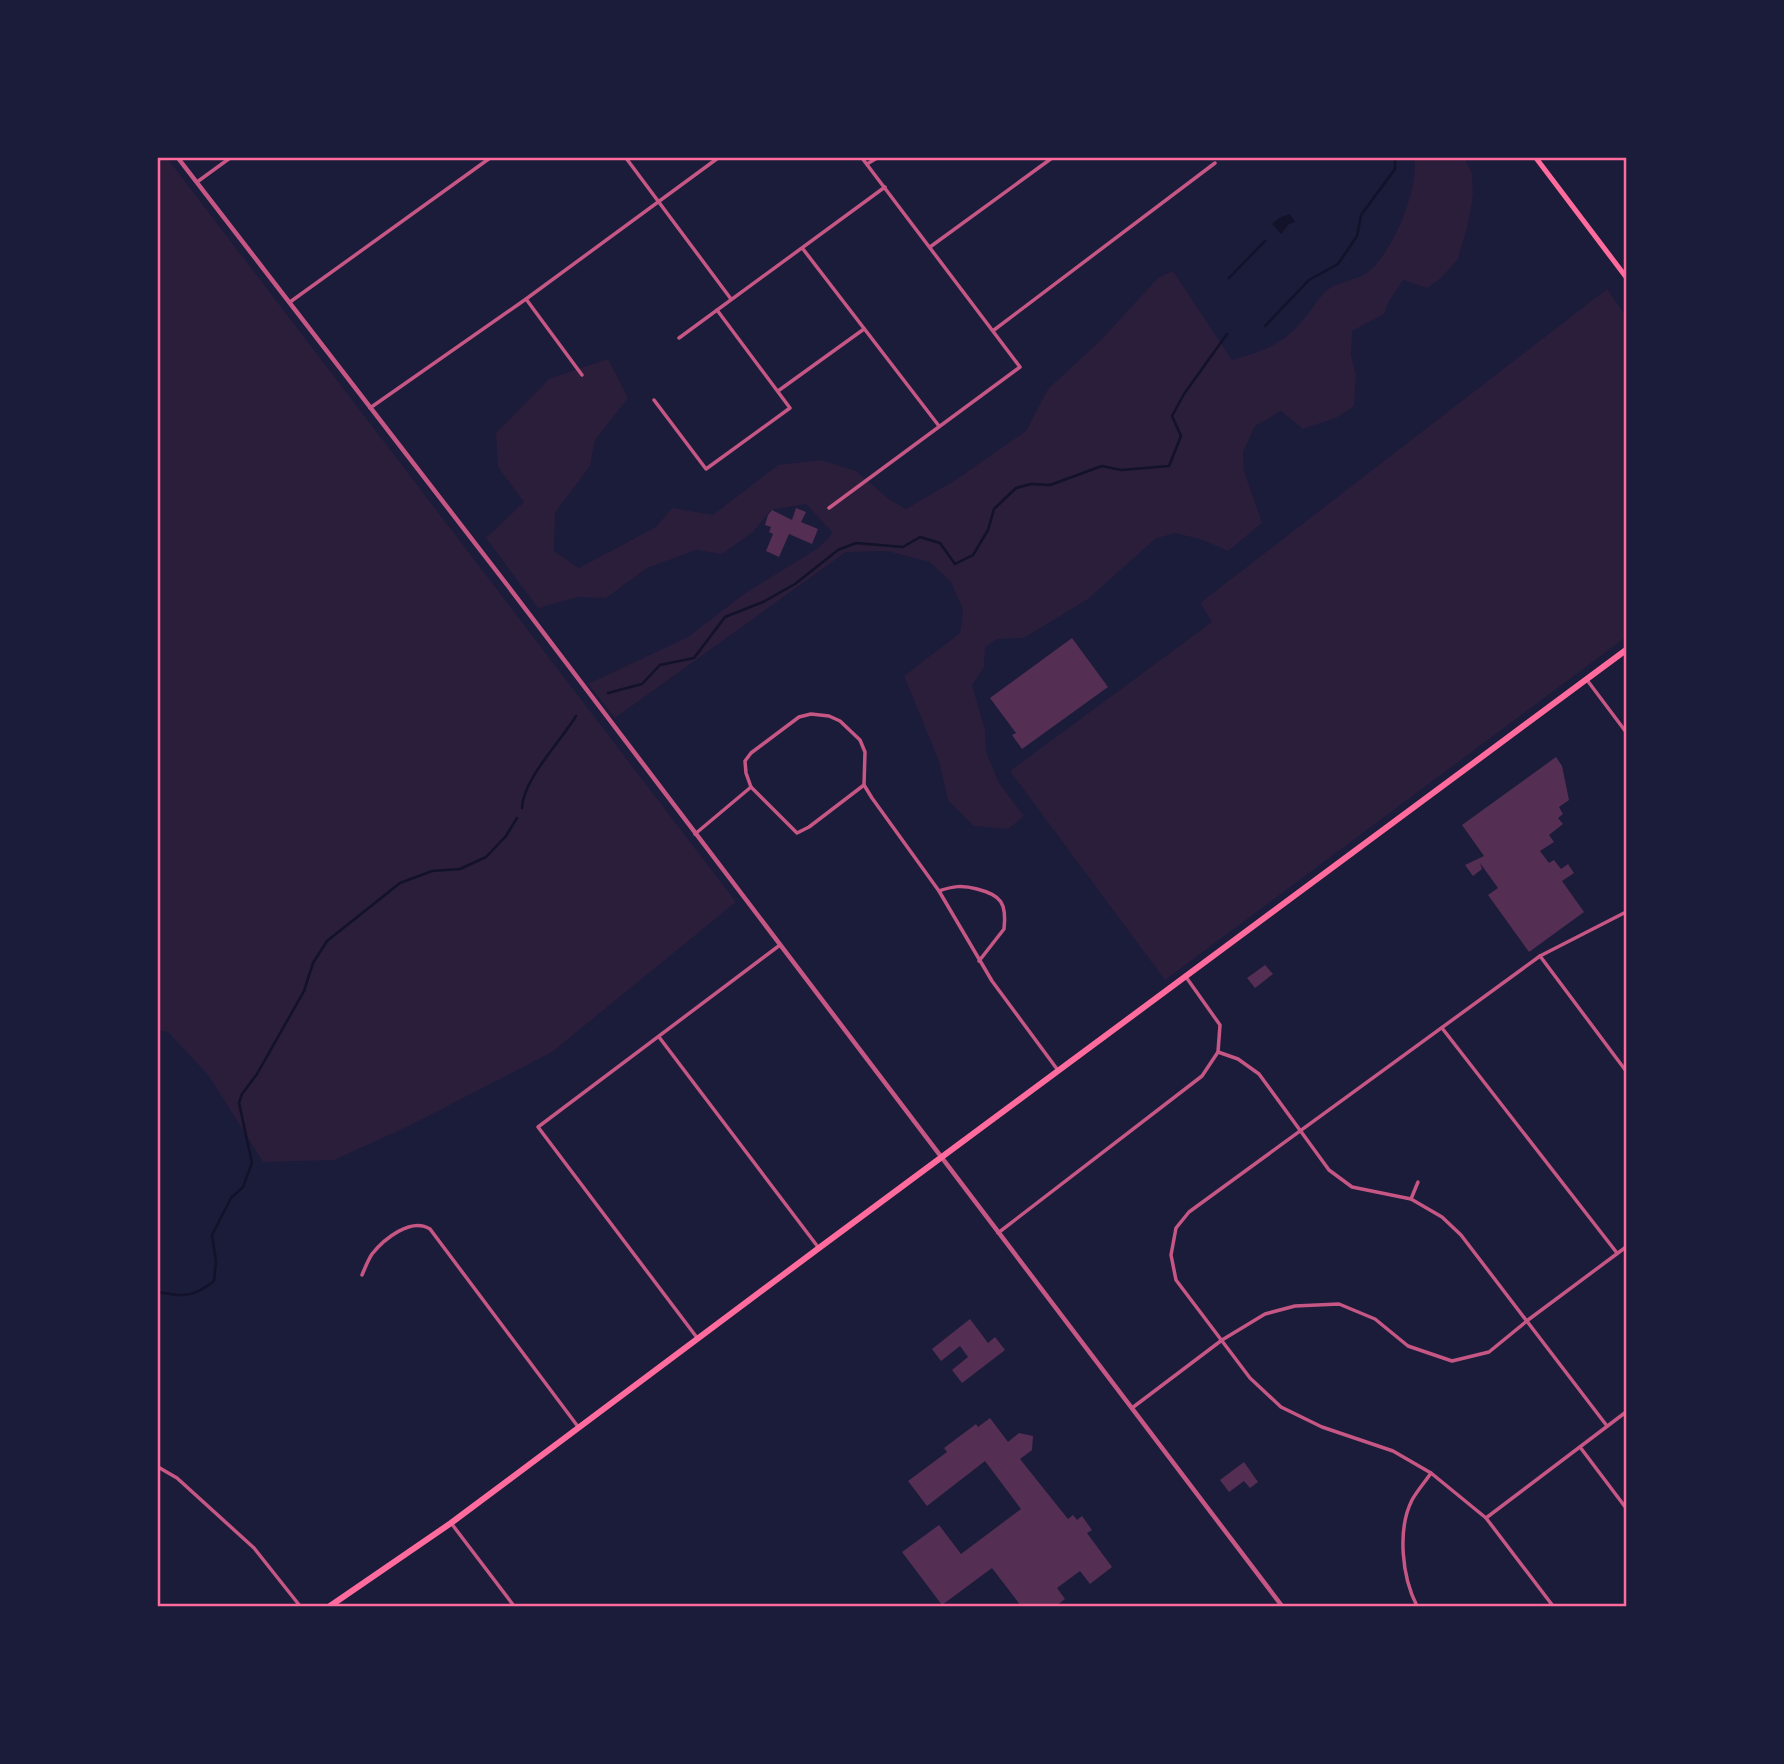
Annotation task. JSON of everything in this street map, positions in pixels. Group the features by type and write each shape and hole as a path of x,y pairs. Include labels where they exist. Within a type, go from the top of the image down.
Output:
{"main road":[{"path":"1536,158 1626,278"},
{"path":"330,1606 451,1523 1626,650"}],"street":[{"path":"178,158 1282,1606"},
{"path":"197,182 230,158"},
{"path":"290,302 490,158"},
{"path":"626,158 731,300"},
{"path":"370,408 526,299 718,158"},
{"path":"829,508 1020,367 862,158"},
{"path":"867,164 877,158"},
{"path":"930,247 1052,158"},
{"path":"994,330 1215,163"},
{"path":"679,338 885,187"},
{"path":"803,249 939,426"},
{"path":"526,299 582,375"},
{"path":"654,400 706,469 790,408 717,310"},
{"path":"778,391 864,329"},
{"path":"1587,680 1626,732"},
{"path":"864,785 809,827 797,833 751,787 745,761 751,753 799,717 811,714 829,716 840,721 859,740 865,752 864,785 939,891 979,961 1059,1071"},
{"path":"695,834 751,787"},
{"path":"939,891 961,885 992,893 999,898 1005,918 1004,929 979,961"},
{"path":"1553,1606 1486,1518 1431,1473 1393,1451 1322,1427 1281,1407 1251,1378 1176,1280 1171,1255 1176,1228 1189,1212 1540,956 1626,912"},
{"path":"698,1339 538,1127 780,946"},
{"path":"1540,956 1626,1071"},
{"path":"998,1233 1202,1076 1218,1052 1220,1025 1186,977"},
{"path":"1442,1028 1617,1254"},
{"path":"659,1037 819,1248"},
{"path":"1218,1052 1238,1059 1259,1074 1329,1170 1346,1183 1379,1194 1410,1199 1443,1217 1461,1235 1528,1320 1607,1426"},
{"path":"1410,1199 1418,1182"},
{"path":"362,1275 371,1255 380,1246 402,1230 422,1224 441,1244 579,1428"},
{"path":"1131,1409 1222,1340 1265,1314 1295,1306 1339,1304 1376,1319 1408,1346 1452,1361 1489,1352 1626,1247"},
{"path":"1486,1518 1626,1412"},
{"path":"1580,1447 1626,1508"},
{"path":"158,1467 177,1478 254,1548 300,1606"},
{"path":"1417,1606 1405,1569 1404,1531 1411,1502 1431,1473"},
{"path":"451,1523 511,1606"}],"shaded area":[{"path":"158,158 167,158 736,902 552,1052 411,1125 334,1160 263,1162 209,1076 168,1032 158,1030"},
{"path":"1414,158 1464,158 1472,173 1473,195 1458,259 1441,278 1427,288 1403,280 1384,314 1352,331 1351,355 1356,375 1354,406 1338,417 1303,429 1281,411 1255,426 1243,452 1244,471 1262,523 1228,551 1200,539 1174,533 1155,539 1088,599 1024,638 997,639 985,647 984,667 972,685 985,730 986,752 999,783 1024,816 1008,829 974,826 948,800 939,761 904,676 960,633 963,610 951,582 930,562 887,551 846,552 615,718 588,684 688,637 744,594 818,548 833,533 806,504 771,510 753,532 722,554 696,550 647,568 606,598 578,597 538,608 486,538 524,502 498,467 496,433 549,379 608,359 628,398 595,440 590,466 555,513 554,551 579,568 656,527 672,508 713,515 778,465 821,460 856,471 889,499 906,509 957,479 1026,431 1048,389 1100,341 1158,278 1173,271 1232,360 1279,342 1294,329 1326,291 1365,274 1375,266 1402,221 1413,186"},
{"path":"1290,214 1295,222 1289,224 1281,234 1272,224"},
{"path":"1607,289 1626,316 1626,637 1165,980 1010,771 1212,622 1200,603"}],"building":[{"path":"796,508 806,512 801,522 818,529 812,544 789,534 779,557 766,551 773,534 769,532 771,527 765,525 768,515 772,510 792,520"},
{"path":"1072,638 1108,687 1022,749 1012,735 1016,733 990,698"},
{"path":"1556,757 1562,766 1569,800 1559,807 1563,814 1558,818 1563,824 1549,835 1554,842 1540,851 1549,863 1554,860 1561,869 1568,864 1574,873 1562,881 1584,912 1529,952 1488,895 1498,888 1480,863 1482,869 1473,876 1465,865 1484,856 1462,825"},
{"path":"1265,965 1273,974 1255,988 1247,978"},
{"path":"970,1319 988,1343 995,1337 1005,1350 962,1383 952,1370 968,1357 960,1346 941,1361 932,1349"},
{"path":"990,1418 1008,1442 1019,1433 1033,1436 1032,1450 1020,1459 1068,1519 1073,1515 1077,1520 1082,1516 1092,1530 1087,1533 1112,1567 1090,1584 1080,1571 1057,1588 1065,1599 1056,1606 1021,1606 992,1568 942,1605 902,1552 939,1525 961,1554 1021,1509 985,1461 927,1506 908,1481 947,1452 944,1448 976,1424 978,1427"},
{"path":"1244,1462 1258,1482 1250,1488 1244,1481 1229,1492 1220,1480"}],"waterway":[{"path":"1265,326 1309,280 1338,264 1357,236 1361,215 1395,169 1395,158"},
{"path":"1229,278 1265,241"},
{"path":"608,693 642,684 660,665 694,658 725,617 763,602 795,584 838,550 856,543 903,547 920,537 940,543 955,564 973,555 988,530 994,509 1016,488 1031,484 1050,485 1102,466 1121,470 1169,466 1181,436 1172,416 1184,394 1227,334"},
{"path":"522,808 524,797 536,773 576,716"},
{"path":"158,1293 191,1294 214,1281 216,1261 212,1235 231,1198 243,1187 252,1163 239,1103 304,991 313,963 327,941 400,883 432,871 460,869 486,857 506,836 517,818"}]}
